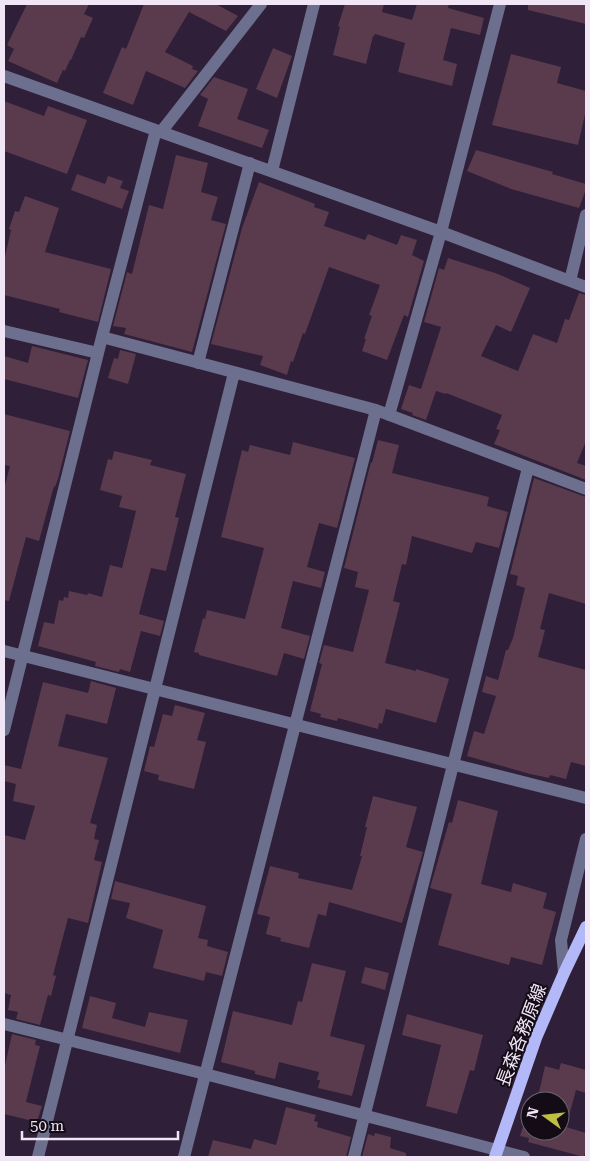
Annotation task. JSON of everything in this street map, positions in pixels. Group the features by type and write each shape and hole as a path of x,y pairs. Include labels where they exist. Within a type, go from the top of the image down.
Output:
{"main road":[{"name":"長森各務原線","path":"496,1154 536,1038 586,927"}],"street":[{"path":"4,730 102,337 159,132 262,4"},
{"path":"272,171 314,4"},
{"path":"389,415 441,232 500,4"},
{"path":"4,76 441,232 586,287"},
{"path":"198,363 250,163"},
{"path":"570,281 586,215"},
{"path":"4,331 98,353"},
{"path":"102,337 376,410 586,489"},
{"path":"38,1157 234,373"},
{"path":"184,1157 376,410"},
{"path":"354,1157 528,468"},
{"path":"4,651 586,798"},
{"path":"564,973 561,940 586,839"},
{"path":"4,1024 365,1116 496,1154 524,1157"}],"building":[{"path":"27,4 89,4 84,14 93,18 84,38 81,37 71,60 65,71 63,70 57,83 8,61 14,49 7,45"},
{"path":"144,4 216,4 238,16 226,31 189,12 165,52 193,66 192,69 198,71 185,88 146,71 133,105 103,93 122,47 126,49"},
{"path":"345,4 384,4 382,12 412,20 417,4 449,4 448,8 484,18 480,35 451,28 443,60 457,64 452,86 398,72 405,43 375,34 366,64 333,55 340,27 338,26"},
{"path":"528,4 586,4 586,24 528,10"},
{"path":"273,48 292,56 277,98 256,89"},
{"path":"511,54 561,67 557,83 586,91 586,110 578,145 492,125"},
{"path":"214,77 248,89 237,119 269,130 262,148 198,126 208,99 200,95"},
{"path":"4,101 44,116 48,106 87,120 67,174 4,151"},
{"path":"476,150 553,172 552,174 586,184 579,208 511,189 467,171"},
{"path":"176,155 208,163 201,192 218,197 211,220 226,224 192,352 124,334 126,328 113,326 127,272 132,274 149,205 163,209"},
{"path":"77,174 105,184 108,176 123,181 120,188 129,191 122,209 71,190"},
{"path":"259,182 315,204 314,207 329,212 324,226 365,240 368,234 397,245 401,235 417,240 412,255 424,261 408,317 404,315 387,360 362,351 372,316 369,315 380,285 329,267 305,334 303,333 287,375 260,365 263,356 211,344 242,228"},
{"path":"25,196 59,208 45,252 111,269 98,322 59,312 60,309 4,295 4,261 11,230 9,229 15,211 19,212"},
{"path":"448,258 498,274 530,288 511,332 496,325 481,356 518,371 533,334 557,343 565,319 569,320 579,293 586,295 586,441 577,463 586,466 586,480 494,444 500,430 496,429 502,415 446,393 436,391 426,420 401,409 409,385 421,389 441,327 424,322 439,268 444,270"},
{"path":"32,346 88,360 78,398 4,379 4,356 28,363"},
{"path":"120,350 136,354 128,384 108,378 114,358 118,359"},
{"path":"4,414 70,431 39,541 26,537 9,601 4,600 4,489 10,466 4,465"},
{"path":"378,440 399,445 392,473 489,497 487,506 508,512 499,548 476,542 472,553 412,536 406,565 402,564 393,601 400,603 385,663 416,671 416,669 449,679 436,723 386,709 382,724 379,723 378,729 338,718 337,721 320,717 321,714 310,711 322,664 319,663 324,645 353,652 369,590 355,587 358,572 344,568"},
{"path":"293,442 355,458 337,528 319,523 307,567 325,572 321,588 293,581 281,628 310,636 304,659 284,653 277,676 194,652 207,610 245,619 264,548 221,537 242,450 248,452 250,445 290,455"},
{"path":"114,451 152,460 150,465 186,474 175,517 179,518 166,571 151,568 139,614 164,621 160,636 141,631 130,672 120,669 119,672 95,666 96,662 38,646 44,622 54,624 59,600 63,601 64,597 68,598 69,591 102,597 110,565 122,568 136,511 119,507 122,496 100,490 108,459 112,460"},
{"path":"534,478 586,497 586,604 549,593 540,629 545,630 538,657 586,670 586,766 571,762 566,779 550,775 549,778 530,774 467,756 474,731 484,734 496,696 482,692 486,676 498,680 506,650 508,650 513,638 525,588 516,585 518,576 510,574"},
{"path":"91,681 116,688 107,724 66,714 58,746 108,758 90,823 97,825 94,839 99,840 94,860 102,862 88,923 68,918 53,975 56,976 51,996 48,995 40,1025 16,1019 18,1012 8,1010 11,995 4,993 4,835 25,840 35,806 13,801 16,784 4,781 4,765 21,769 43,682 88,693"},
{"path":"175,705 205,713 197,740 206,742 194,789 158,780 159,775 144,771 150,746 154,747 163,714 172,716"},
{"path":"373,796 417,807 406,847 423,852 402,923 329,902 326,916 318,914 309,948 280,941 281,938 266,934 270,917 257,914 270,866 299,873 298,878 352,890 362,856 360,856 367,827 365,827"},
{"path":"458,800 498,811 481,884 511,892 513,883 547,893 543,908 556,912 542,965 511,957 509,965 438,945 452,894 430,888 449,822 452,823"},
{"path":"115,881 206,906 198,938 208,940 207,946 228,952 222,976 206,972 204,981 153,968 163,930 126,918 130,903 111,899"},
{"path":"312,963 346,971 330,1036 365,1045 352,1096 318,1088 319,1072 279,1062 275,1079 255,1074 255,1071 221,1062 233,1011 292,1025 298,1001 302,1002"},
{"path":"365,967 389,973 385,990 361,983"},
{"path":"90,996 116,1003 112,1018 145,1027 149,1012 188,1020 180,1053 82,1028"},
{"path":"407,1014 483,1035 474,1071 470,1070 457,1114 426,1106 441,1045 402,1035"},
{"path":"12,1034 36,1040 35,1045 40,1046 26,1102 42,1106 37,1122 4,1114 4,1070"},
{"path":"561,1063 586,1070 586,1093 576,1090 570,1112 570,1091 539,1091 545,1066 559,1070"},
{"path":"286,1107 316,1115 314,1121 318,1122 317,1127 351,1137 346,1157 208,1157 213,1140 251,1149 254,1139 276,1145"},
{"path":"570,1128 586,1133 584,1157 528,1142 570,1141"},
{"path":"375,1133 391,1137 390,1148 406,1153 406,1157 362,1157 368,1134 374,1136"}]}
